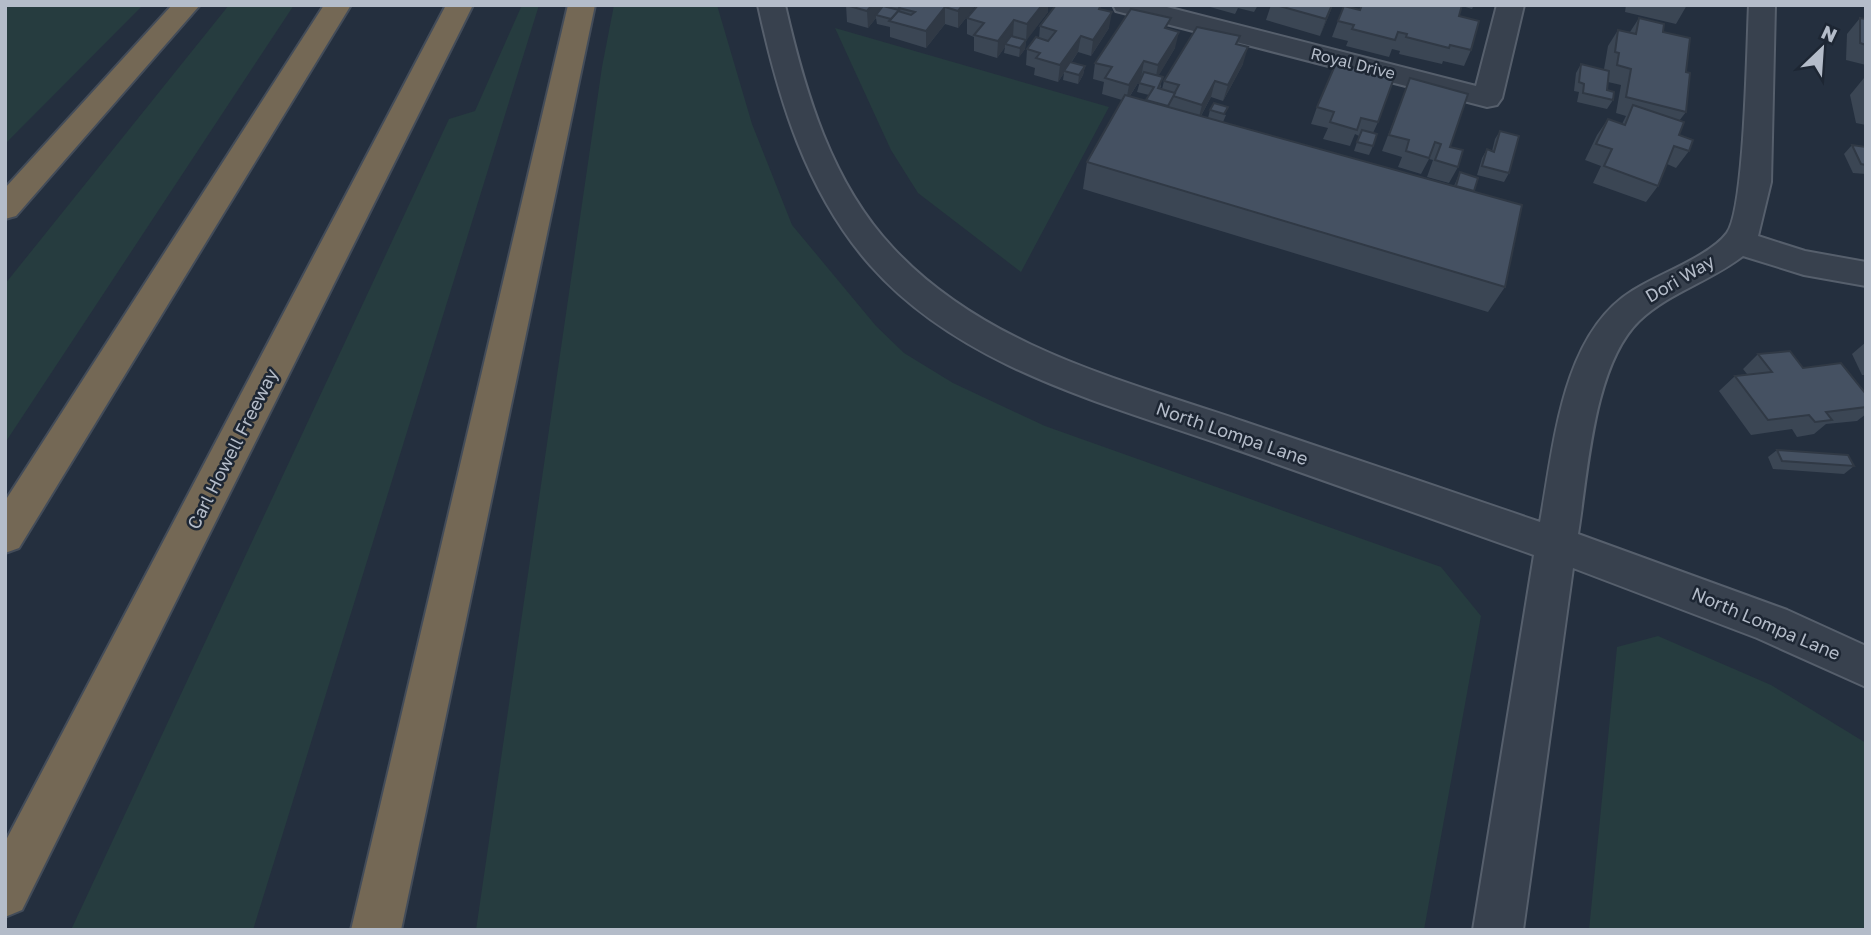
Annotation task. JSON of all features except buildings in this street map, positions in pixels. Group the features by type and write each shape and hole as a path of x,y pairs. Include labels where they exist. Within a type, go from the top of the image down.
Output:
{"highway":[{"path":"5,208 187,5"},
{"path":"5,536 338,5"},
{"name":"Carl Howell Freeway","path":"5,893 460,5"},
{"path":"376,930 582,5"}],"street":[{"name":"North Lompa Lane","path":"771,5 799,110 831,188 855,225 888,265 953,318 989,340 1062,374 1556,544 1736,609 1866,667"},
{"name":"Royal Drive","path":"1126,5 1487,97 1511,5"},
{"path":"1762,5 1755,181 1750,218 1738,242 1804,262 1866,274"},
{"name":"Dori Way","path":"1499,930 1556,544 1584,388 1601,345 1619,321 1643,300 1711,262 1738,242"}],"green space":[{"path":"5,5 143,5 5,144"},
{"path":"229,5 294,5 5,443 5,284"},
{"path":"522,5 539,5 253,930 71,930 449,119 475,111"},
{"path":"614,5 717,5 752,124 792,225 876,326 904,353 953,383 1045,426 1441,567 1481,616 1424,930 476,930 602,67"},
{"path":"835,28 1109,107 1021,272 918,193 891,150"},
{"path":"1658,636 1771,685 1866,743 1866,930 1589,930 1617,647"}]}
